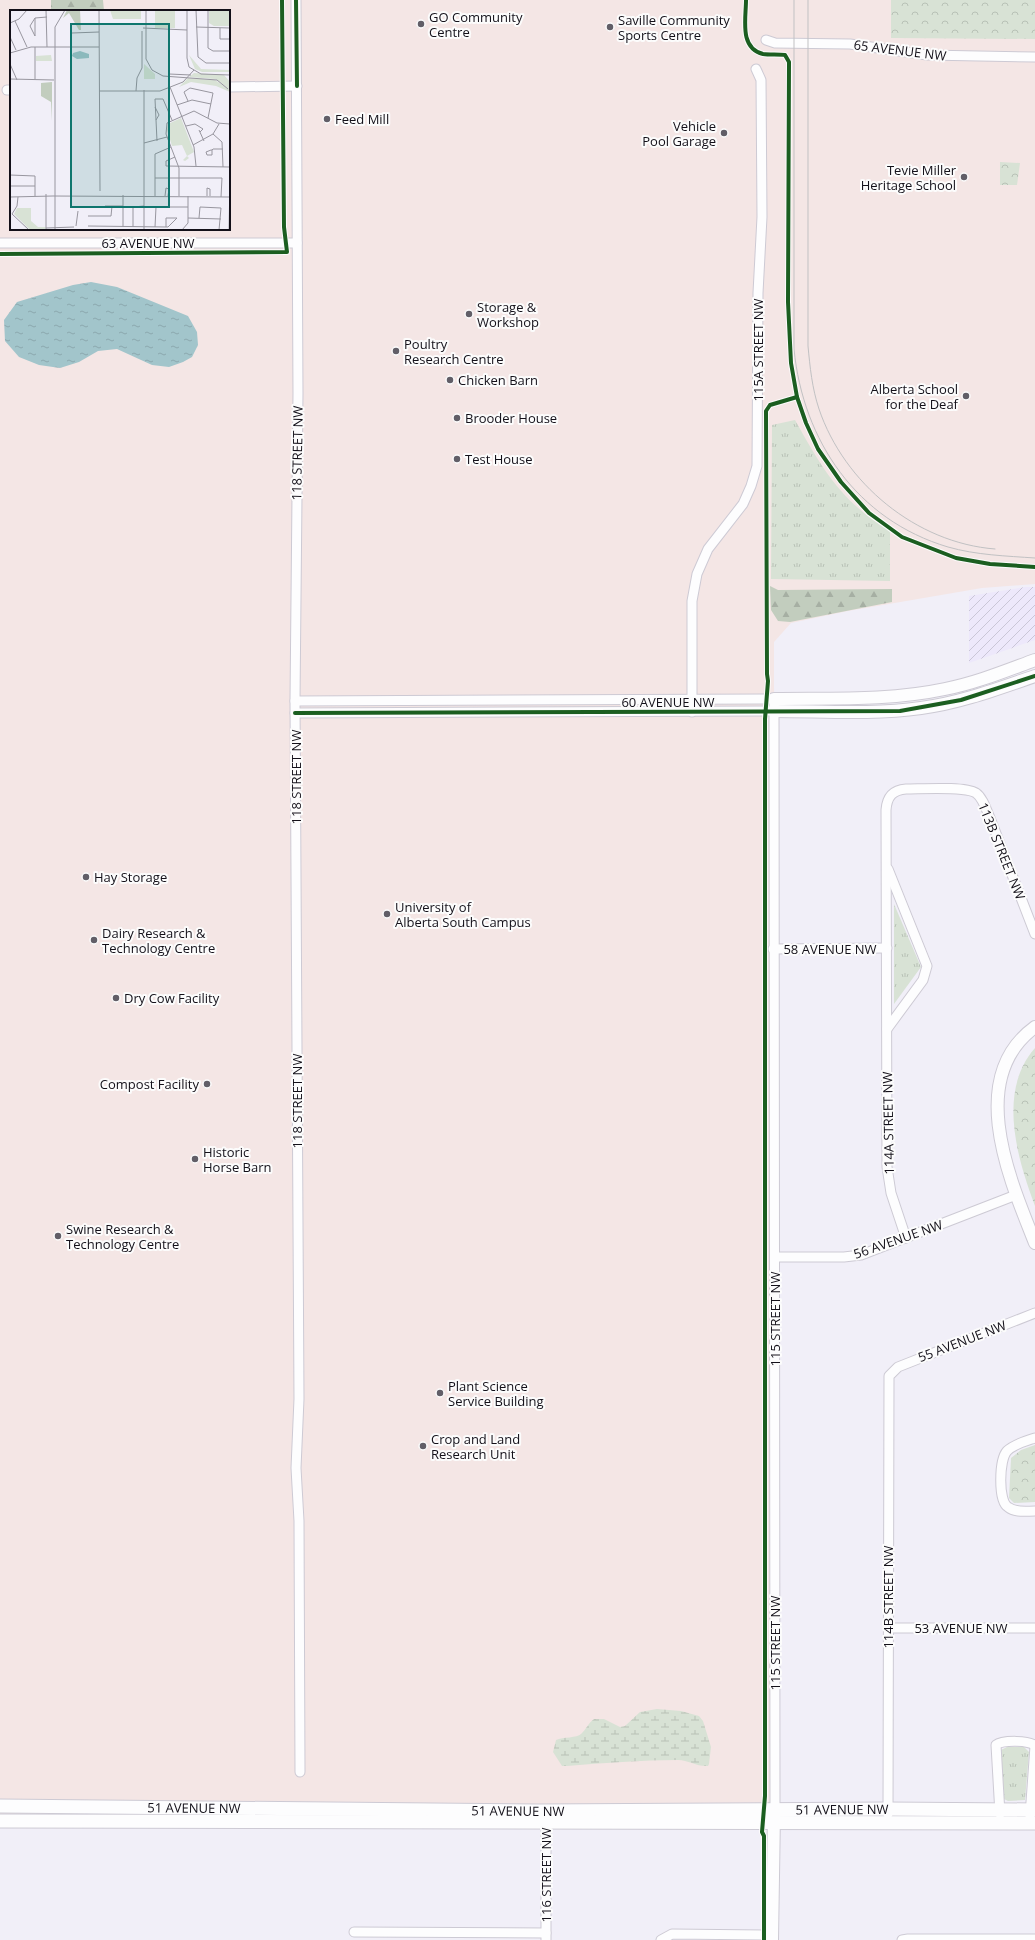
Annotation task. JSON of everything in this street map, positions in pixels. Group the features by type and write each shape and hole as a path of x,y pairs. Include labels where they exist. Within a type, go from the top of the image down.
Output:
{"main road":[{"name":"51 AVENUE NW","path":"0,1806 546,1817"},
{"name":"51 AVENUE NW","path":"0,1821 774,1816 888,1809 1032,1817"},
{"name":"51 AVENUE NW","path":"774,1816 888,1823 1000,1816"}],"street":[{"name":"118 STREET NW","path":"296,0 298,393 295,713 299,1391 296,1468 299,1529 300,1772"},
{"name":"65 AVENUE NW","path":"766,40 775,43 850,44 927,55 1035,57"},
{"name":"115A STREET NW","path":"692,712 692,601 697,574 708,549 743,504 751,486 757,466 758,293 762,162 761,76 756,69"},
{"path":"230,87 297,86"},
{"name":"63 AVENUE NW","path":"0,243 297,243"},
{"name":"60 AVENUE NW","path":"295,701 692,698 774,699 863,697 923,693 971,683 1035,660"},
{"name":"60 AVENUE NW","path":"295,713 877,712 921,708 978,696 1035,676"},
{"name":"115 STREET NW","path":"772,1937 774,1816 775,1257 773,949 774,699"},
{"name":"114A STREET NW","path":"906,1238 891,1194 887,1167 886,803 891,794 900,789 960,789 974,792"},
{"name":"113B STREET NW","path":"974,792 982,801 1035,934"},
{"name":"114A STREET NW","path":"886,864 927,966 924,980 887,1029"},
{"name":"58 AVENUE NW","path":"773,949 887,948"},
{"path":"1035,1027 1025,1035 1013,1050 1003,1070 999,1091 999,1127 1005,1162 1035,1243"},
{"name":"56 AVENUE NW","path":"775,1257 854,1256 906,1238 1016,1195"},
{"name":"55 AVENUE NW","path":"891,1372 898,1366 1035,1313"},
{"name":"114B STREET NW","path":"888,1823 888,1381 891,1372"},
{"path":"1035,1438 1012,1447 1006,1454 1001,1466 1002,1497 1006,1507 1017,1511 1035,1511"},
{"name":"53 AVENUE NW","path":"888,1628 1035,1628"},
{"path":"1000,1816 996,1745 1004,1742 1030,1742 1035,1746 1032,1817"},
{"name":"116 STREET NW","path":"546,1817 546,1936"},
{"path":"354,1932 433,1936 546,1936"},
{"path":"662,1939 672,1934 772,1937"},
{"path":"902,1940 1035,1939"}],"shaded area":[{"name":"University of Alberta South Campus","path":"0,0 1035,0 1035,584 982,588 848,611 791,623 774,642 775,1809 546,1817 0,1814"},
{"path":"1025,587 1035,587 1035,640 969,663 969,596"}],"green space":[{"path":"51,0 103,0 104,10 51,10"},
{"path":"891,0 1035,0 1035,39 891,38"},
{"path":"1000,162 1020,163 1017,185 1000,185"},
{"path":"795,420 814,454 834,483 858,508 890,531 890,581 771,579 772,425"},
{"path":"770,586 778,590 892,589 892,602 790,622 778,621 771,610"},
{"path":"894,904 921,967 894,1004"},
{"path":"1035,1048 1035,1206 1022,1167 1017,1146 1014,1125 1014,1104 1016,1084 1023,1065"},
{"path":"1035,1445 1035,1502 1014,1503 1009,1498 1011,1458 1021,1450"},
{"path":"657,1709 681,1711 699,1716 703,1721 711,1747 708,1766 678,1760 562,1766 553,1752 556,1740 579,1735 594,1719 604,1719 620,1727 625,1726 640,1712"},
{"path":"1007,1747 1024,1747 1029,1752 1025,1800 1008,1801 1004,1799 1001,1750"}],"water":[{"path":"91,282 117,287 188,316 197,332 198,345 192,357 169,367 152,365 117,349 98,351 79,362 60,368 39,365 19,357 5,341 4,320 17,302 73,285"}],"tram line":[{"path":"794,0 794,349 799,383 809,415 823,445 840,472 862,497 887,518 916,535 959,550 1002,556 1035,558"},
{"path":"808,0 808,346 813,385 819,409 830,436 846,461 865,484 887,504 911,522 938,535 966,544 995,549"}],"cycle path":[{"path":"0,254 287,252 284,227 282,0"},
{"path":"296,0 297,86"},
{"path":"746,0 745,24 747,39 750,46 755,51 763,54 785,55 789,62 788,302 791,363 797,397 806,423 818,449 841,482 869,513 902,537 956,558 990,564 1035,567"},
{"path":"764,1940 764,1836 762,1832 765,1796 765,719 768,681 766,411 770,405 797,397"},
{"path":"295,713 900,711 961,700 1035,676"}],"place":[{"name":"GO Community Centre","path":"421,24"},
{"name":"Saville Community Sports Centre","path":"610,27"},
{"name":"Feed Mill","path":"327,119"},
{"name":"Vehicle Pool Garage","path":"724,133"},
{"name":"Tevie Miller Heritage School","path":"964,177"},
{"name":"Storage & Workshop","path":"469,314"},
{"name":"Poultry Research Centre","path":"396,351"},
{"name":"Chicken Barn","path":"450,380"},
{"name":"Alberta School for the Deaf","path":"966,396"},
{"name":"Brooder House","path":"457,418"},
{"name":"Test House","path":"457,459"},
{"name":"Hay Storage","path":"86,877"},
{"name":"University of Alberta South Campus","path":"387,914"},
{"name":"Dairy Research & Technology Centre","path":"94,940"},
{"name":"Dry Cow Facility","path":"116,998"},
{"name":"Compost Facility","path":"207,1084"},
{"name":"Historic Horse Barn","path":"195,1159"},
{"name":"Swine Research & Technology Centre","path":"58,1236"},
{"name":"Plant Science Service Building","path":"440,1393"},
{"name":"Crop and Land Research Unit","path":"423,1446"}]}
